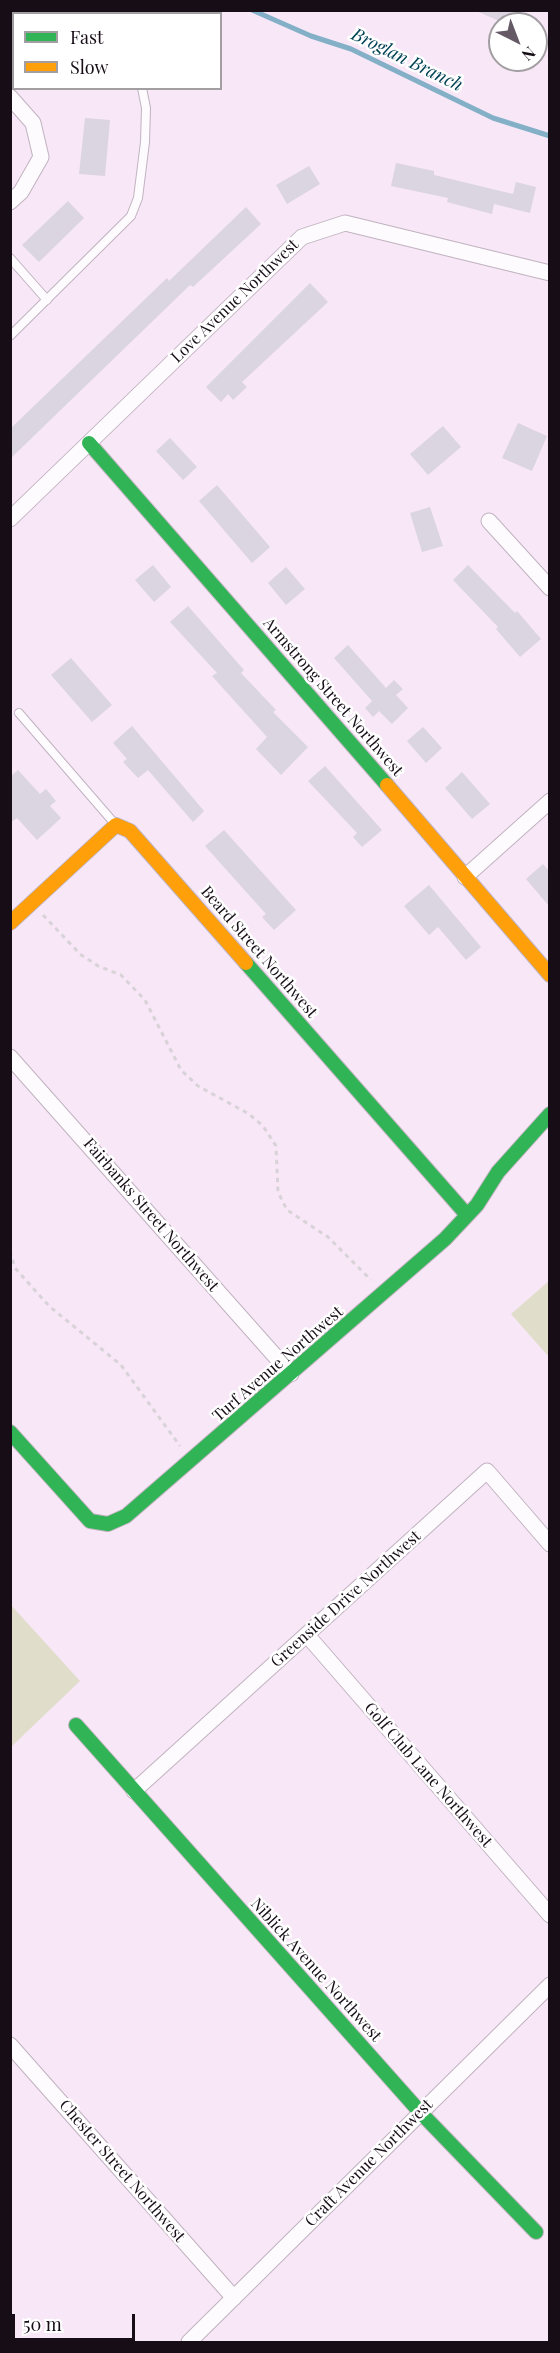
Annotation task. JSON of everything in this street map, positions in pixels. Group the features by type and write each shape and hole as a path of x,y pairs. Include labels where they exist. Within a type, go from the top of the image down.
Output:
{"street":[{"path":"10,97 33,123 41,157 21,192 10,202"},
{"name":"Love Avenue Northwest","path":"10,519 302,237 345,223 549,273"},
{"name":"Armstrong Street Northwest","path":"89,443 266,644 549,975"},
{"path":"489,521 549,588"},
{"path":"465,877 549,801"},
{"path":"10,923 116,825"},
{"name":"Beard Street Northwest","path":"116,825 130,831 142,843 467,1215"},
{"name":"Fairbanks Street Northwest","path":"10,1057 291,1374"},
{"name":"Turf Avenue Northwest","path":"10,1432 90,1521 108,1524 126,1516 445,1239 467,1215 498,1172 549,1114"},
{"name":"Greenside Drive Northwest","path":"134,1791 487,1471 549,1544"},
{"name":"Golf Club Lane Northwest","path":"307,1635 549,1915"},
{"name":"Niblick Avenue Northwest","path":"76,1725 420,2112 536,2232"},
{"name":"Craft Avenue Northwest","path":"189,2343 549,1985"},
{"name":"Chester Street Northwest","path":"10,2045 234,2298"}],"lane":[{"path":"10,336 131,216 138,198 145,142 146,108 142,90"},
{"path":"10,258 47,300"},
{"path":"19,712 116,825"}],"path":[{"path":"32,903 80,954 98,966 121,975 145,1000 181,1070 198,1086 249,1114 263,1126 276,1146 278,1192 287,1210 328,1237 383,1293"},
{"path":"10,1251 15,1268 49,1306 121,1365 192,1461"}],"shaded area":[{"path":"549,1281 549,1357 511,1314"},
{"path":"11,1605 80,1681 11,1747"}],"building":[{"path":"474,10 523,10 522,12 488,12 488,16"},
{"path":"85,118 110,120 105,176 79,174"},
{"path":"396,163 434,171 434,175 513,194 516,182 536,187 530,213 494,204 492,214 447,202 448,198 391,186"},
{"path":"309,166 320,184 287,204 276,185"},
{"path":"68,201 84,218 39,262 22,245"},
{"path":"246,207 261,224 193,287 190,285 10,459 10,429 167,278 169,281"},
{"path":"310,283 328,302 242,382 247,387 233,400 228,394 221,402 206,387"},
{"path":"518,423 547,436 532,471 502,458"},
{"path":"443,426 461,447 428,475 410,454"},
{"path":"170,438 197,467 183,480 156,451"},
{"path":"217,485 270,547 252,563 199,501"},
{"path":"430,507 443,546 422,552 410,513"},
{"path":"153,565 171,587 154,602 135,580"},
{"path":"468,565 515,613 517,611 541,639 520,657 496,629 498,627 453,580"},
{"path":"286,567 305,589 286,605 268,583"},
{"path":"188,606 244,670 241,673 276,710 273,712 308,747 281,775 256,749 267,737 212,676 217,673 170,622"},
{"path":"348,645 386,688 394,680 403,689 396,695 408,708 392,724 379,711 373,717 365,708 372,701 334,658"},
{"path":"71,658 112,705 92,722 51,675"},
{"path":"132,726 204,811 193,822 148,770 138,778 123,762 127,759 113,743"},
{"path":"423,727 442,748 426,763 407,741"},
{"path":"325,766 382,830 362,847 353,837 357,833 308,781"},
{"path":"18,770 40,794 46,789 56,801 50,806 61,818 37,840 17,818 10,823 10,777"},
{"path":"462,772 490,804 472,819 445,788"},
{"path":"224,830 296,910 274,930 262,917 266,914 205,846"},
{"path":"543,864 549,871 549,906 526,879"},
{"path":"429,885 481,947 466,960 438,927 429,935 404,906"}],"waterway":[{"name":"Broglan Branch","path":"252,10 311,36 351,49 493,118 550,136"}],"traffic: fast":[{"path":"89,443 387,785"},
{"path":"246,963 467,1215"},
{"path":"10,1432 90,1521 108,1524 126,1516 445,1239 477,1205 498,1172 550,1114"},
{"path":"76,1725 420,2112 536,2232"}],"traffic: slow":[{"path":"387,785 550,975"},
{"path":"10,923 116,825 130,831 246,963"}]}
